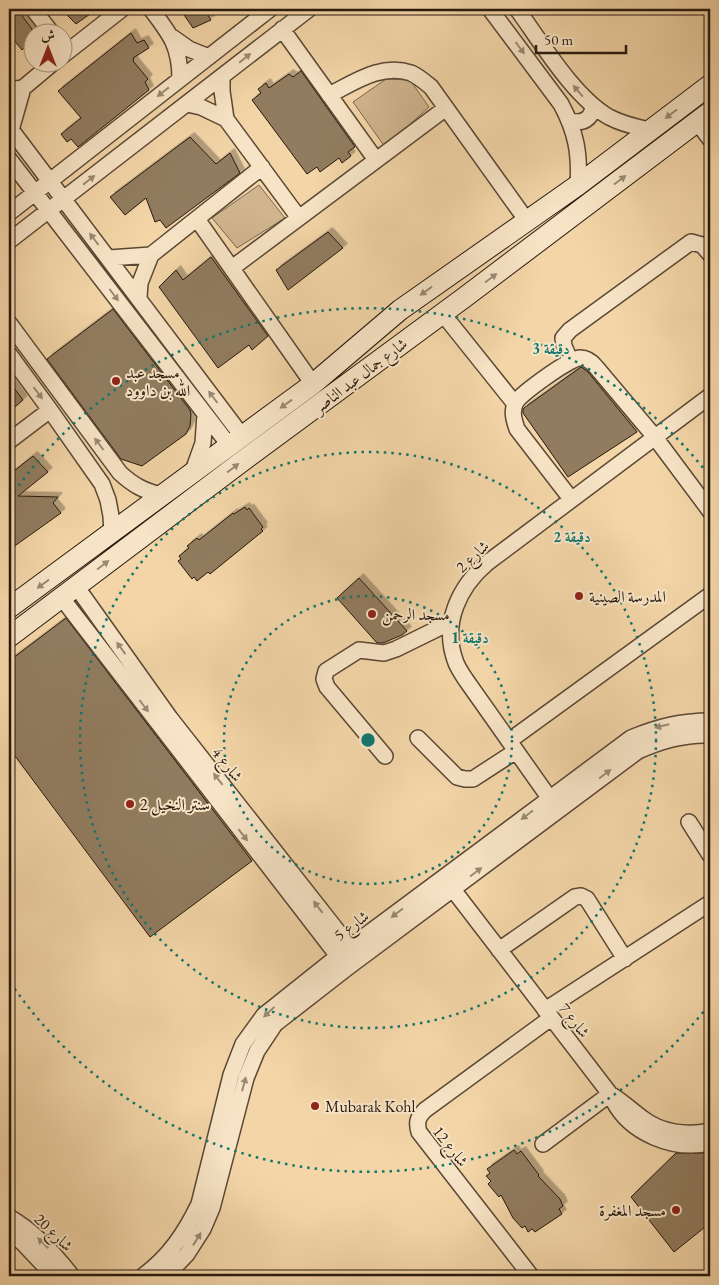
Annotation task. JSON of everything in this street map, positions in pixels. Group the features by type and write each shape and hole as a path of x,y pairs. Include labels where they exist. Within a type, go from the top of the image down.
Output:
{"main road":[{"name":"شارع جمال عبد الناصر","path":"9,608 193,471 314,384 400,310 578,185 710,84"},
{"name":"شارع جمال عبد الناصر","path":"9,637 707,115"},
{"path":"454,271 450,277 449,285 452,292 458,296 466,297"},
{"path":"400,310 409,311 416,315 419,323 418,331"}],"street":[{"path":"33,9 43,22"},
{"path":"72,46 122,9"},
{"path":"151,9 172,37 189,49 209,57"},
{"path":"9,213 209,57 252,16 270,9"},
{"path":"9,241 309,9"},
{"path":"490,9 562,104 570,121 578,149 578,185"},
{"path":"517,9 578,92 593,106 610,118 629,126 650,130"},
{"path":"282,29 376,160"},
{"path":"172,37 178,58 180,79"},
{"path":"330,95 367,75 389,69 412,74 431,87 527,221"},
{"path":"40,72 16,89 10,129 139,297 235,441"},
{"path":"222,76 226,119"},
{"path":"187,104 201,107 226,119 299,218"},
{"path":"570,121 583,122 589,118 593,106"},
{"path":"232,268 446,108"},
{"path":"707,115 710,139"},
{"path":"9,159 205,414 235,441"},
{"path":"139,297 140,283 151,255 262,167"},
{"path":"197,218 314,384"},
{"path":"570,360 563,338 570,330 691,242 702,245 710,254"},
{"path":"109,258 151,255"},
{"path":"443,314 515,404"},
{"path":"9,323 120,473 131,484 161,495"},
{"path":"9,354 102,484 108,500 112,533"},
{"path":"571,499 517,429 513,416 515,404 523,394 570,360 580,358 589,360 654,436 710,510"},
{"name":"شارع 2","path":"553,803 466,680 455,660 450,639 450,622 463,589 473,574 654,436 710,396"},
{"path":"9,441 50,410"},
{"path":"193,471 203,443 205,414"},
{"path":"102,484 120,473"},
{"name":"شارع 4","path":"69,592 348,957"},
{"path":"418,738 457,777 473,779 513,746 710,595"},
{"path":"385,756 327,687 324,679 326,671 359,650 384,653 450,622"},
{"name":"شارع 5","path":"143,1276 176,1245 190,1222 198,1204 231,1075 243,1044 264,1015 448,884 553,803 631,738 655,728 681,722 710,721"},
{"name":"شارع 5","path":"553,803 638,751 658,742 696,734 710,735"},
{"path":"689,822 710,855"},
{"name":"شارع 7","path":"448,884 610,1094 643,1119 667,1131 688,1133 710,1131"},
{"path":"499,950 575,897 582,896 587,899 625,958"},
{"name":"شارع 12","path":"531,1276 418,1132 419,1116 548,1014 625,958 710,904"},
{"name":"شارع 5","path":"166,1276 187,1254 203,1229 212,1208 246,1078 257,1051 275,1024 348,957"},
{"path":"543,1144 610,1094 624,1117 642,1132 666,1141 678,1143 710,1143"},
{"name":"شارع 20","path":"9,1217 32,1232 72,1276"},
{"name":"شارع 20","path":"9,1233 23,1243 54,1276"}],"shaded area":[{"path":"386,79 410,80 429,107 385,147 353,102"},
{"path":"259,185 285,218 237,248 212,218"}],"building":[{"path":"9,9 17,9 27,22 22,22 22,50 9,34"},
{"path":"61,9 97,9 76,24"},
{"path":"180,9 204,9 211,20 193,28"},
{"path":"131,33 137,43 144,40 149,48 133,58 133,61 148,79 145,82 149,90 78,147 71,139 67,142 61,134 81,118 58,91"},
{"path":"301,71 355,147 348,152 351,156 342,163 339,158 320,172 317,167 307,174 252,100 261,93 258,89 266,83 269,88 289,74 293,77"},
{"path":"190,137 216,164 230,153 240,173 166,228 160,220 155,222 146,198 125,215 110,197"},
{"path":"328,232 343,248 288,290 276,270"},
{"path":"211,257 268,336 252,350 249,345 218,368 159,287 176,270 183,280"},
{"name":"مسجد عبد الله بن داوود","path":"113,309 190,410 191,414 190,426 186,434 142,466 121,459 47,359"},
{"path":"581,367 588,372 637,432 568,477 523,413 523,410"},
{"path":"9,381 23,400 9,412"},
{"path":"33,456 48,472 18,496 58,497 53,503 61,513 9,550 9,475"},
{"path":"245,507 247,510 249,508 263,527 261,529 263,531 210,574 208,572 197,581 194,577 192,579 178,561 181,559 179,556 197,538 199,540 233,513"},
{"name":"مسجد الرحمن","path":"359,578 407,631 383,643 377,643 337,598"},
{"name":"سنتر النخيل 2","path":"66,618 252,861 150,937 9,748 9,661"},
{"path":"514,1150 517,1154 521,1151 538,1176 560,1199 563,1206 559,1209 562,1214 535,1232 532,1229 528,1232 525,1226 522,1228 513,1218 501,1195 499,1197 488,1184 491,1181 486,1176 490,1173 487,1169"},
{"name":"مسجد المغفرة","path":"676,1153 706,1153 710,1156 710,1223 674,1252 631,1197"}],"place":[{"name":"مسجد عبد الله بن داوود","path":"116,381"},
{"name":"المدرسة الصينية","path":"579,596"},
{"name":"مسجد الرحمن","path":"372,614"},
{"name":"سنتر النخيل 2","path":"130,804"},
{"name":"Mubarak Kohl","path":"315,1106"},
{"name":"مسجد المغفرة","path":"676,1210"}]}
